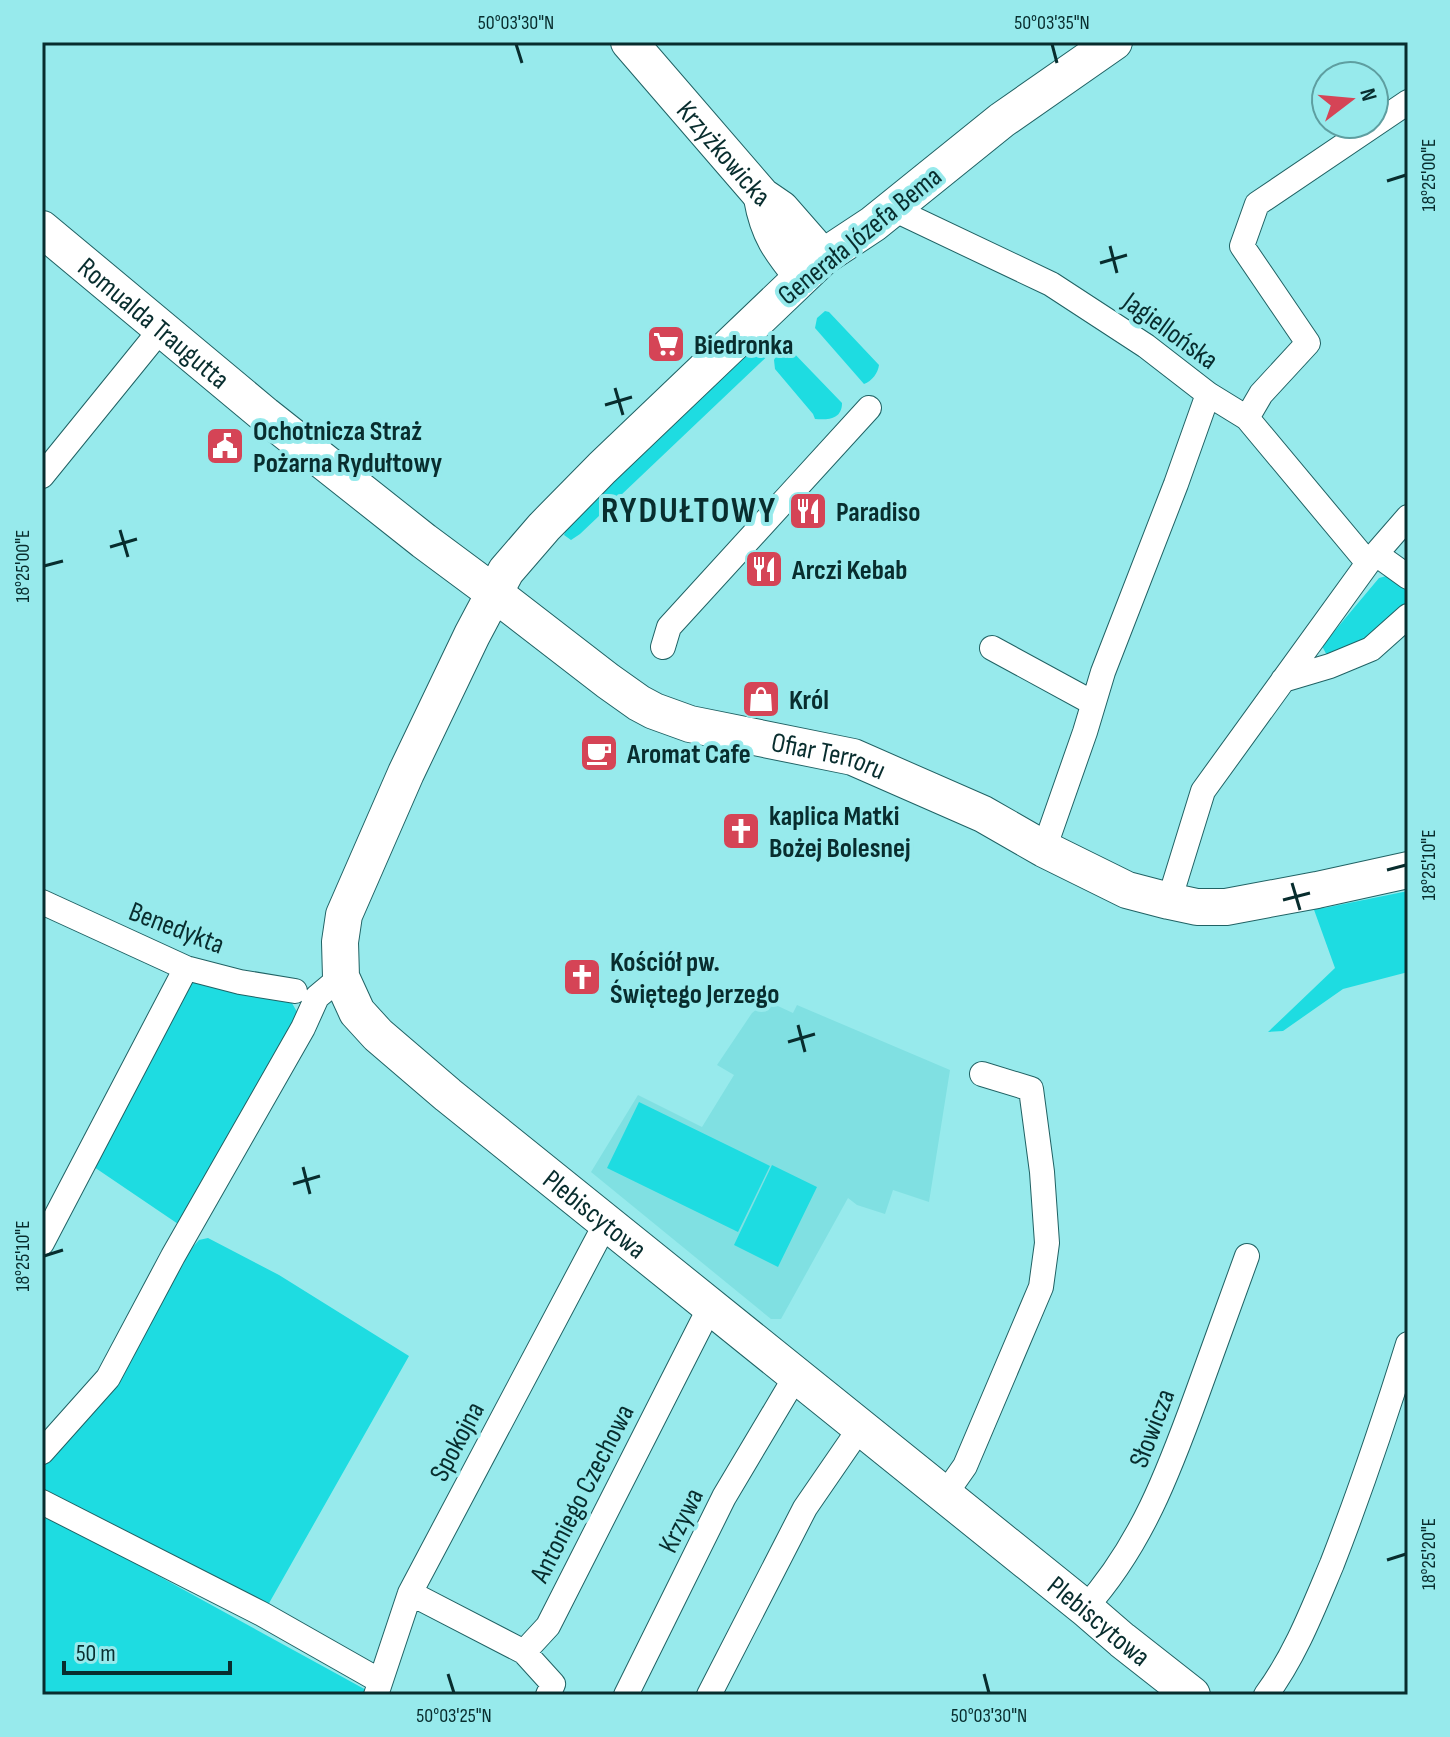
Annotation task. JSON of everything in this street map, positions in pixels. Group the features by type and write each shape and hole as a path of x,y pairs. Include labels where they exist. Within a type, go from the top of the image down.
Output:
{"street":[{"name":"Krzyżkowicka","path":"629,42 762,196 781,209 813,266"},
{"name":"Generała Józefa Bema","path":"494,593 506,571 554,517 813,266 873,224 1002,120 1114,42"},
{"path":"1247,418 1261,394 1308,343 1242,246 1257,204 1408,102"},
{"name":"Jagiellońska","path":"891,208 1051,284 1146,346 1208,394 1247,418 1372,558 1408,577"},
{"name":"Romualda Traugutta","path":"42,229 265,415 494,593"},
{"path":"42,476 162,328"},
{"path":"1044,849 1103,672 1208,394"},
{"path":"663,647 669,627 869,408"},
{"path":"1169,901 1203,791 1372,558 1408,517"},
{"name":"Ofiar Terroru","path":"494,593 608,681 654,711 690,724 853,757 983,814 1044,849 1127,890 1197,907 1226,907 1408,870"},
{"name":"Plebiscytowa","path":"494,593 406,773 344,915 340,942 341,977 357,1012 378,1035 448,1095 1192,1695"},
{"path":"1283,680 1330,666 1371,649 1408,616"},
{"path":"992,648 1093,703"},
{"name":"Benedykta","path":"42,902 186,968 240,982 295,991"},
{"path":"42,1243 186,968"},
{"path":"42,1452 108,1378 173,1256 303,1028 317,997 341,977"},
{"path":"944,1496 965,1466 1041,1287 1047,1243 1031,1089 982,1074"},
{"name":"Spokojna","path":"378,1688 410,1593 606,1223"},
{"name":"Słowicza","path":"1085,1608 1099,1593 1142,1529 1173,1459 1247,1256"},
{"name":"Antoniego Czechowa","path":"524,1652 548,1626 710,1307"},
{"path":"1266,1695 1310,1618 1353,1510 1408,1344"},
{"name":"Krzywa","path":"626,1695 724,1497 796,1376"},
{"path":"709,1695 805,1508 860,1428"},
{"path":"42,1502 262,1614 378,1688"},
{"path":"410,1593 524,1652 557,1691"}],"shaded area":[{"path":"825,311 879,365 867,383 864,384 815,328 817,318"},
{"path":"766,337 774,339 777,347 580,534 571,540 564,535 567,527"},
{"path":"787,346 842,403 837,416 815,419 775,369 774,360 779,350"},
{"path":"1394,574 1408,586 1408,603 1388,628 1331,663 1322,646 1379,578"},
{"path":"1408,891 1408,972 1343,989 1283,1031 1268,1032 1335,968 1313,907 1324,908"},
{"path":"192,980 289,998 300,1017 184,1228 94,1167"},
{"path":"767,1001 793,1013 797,1005 950,1070 929,1202 893,1190 885,1214 857,1205 848,1198 781,1319 771,1319 591,1172 638,1095 702,1127 734,1075 717,1065 752,1013"},
{"path":"639,1102 770,1166 738,1232 607,1168"},
{"path":"772,1165 817,1187 778,1267 734,1245"},
{"path":"208,1238 279,1275 409,1356 268,1605 42,1490 42,1465 73,1434 115,1382 192,1248 199,1240"},
{"path":"42,1512 368,1691 366,1695 42,1695"}],"place":[{"name":"Biedronka","path":"666,344"},
{"name":"Ochotnicza Straż Pożarna Rydułtowy","path":"225,446"},
{"name":"Paradiso","path":"808,511"},
{"name":"Arczi Kebab","path":"764,569"},
{"name":"Król","path":"761,699"},
{"name":"Aromat Cafe","path":"599,753"},
{"name":"kaplica Matki Bożej Bolesnej","path":"741,831"},
{"name":"Kościół pw. Świętego Jerzego","path":"582,977"}],"district":[{"name":"RYDUŁTOWY","path":"689,509"}]}
